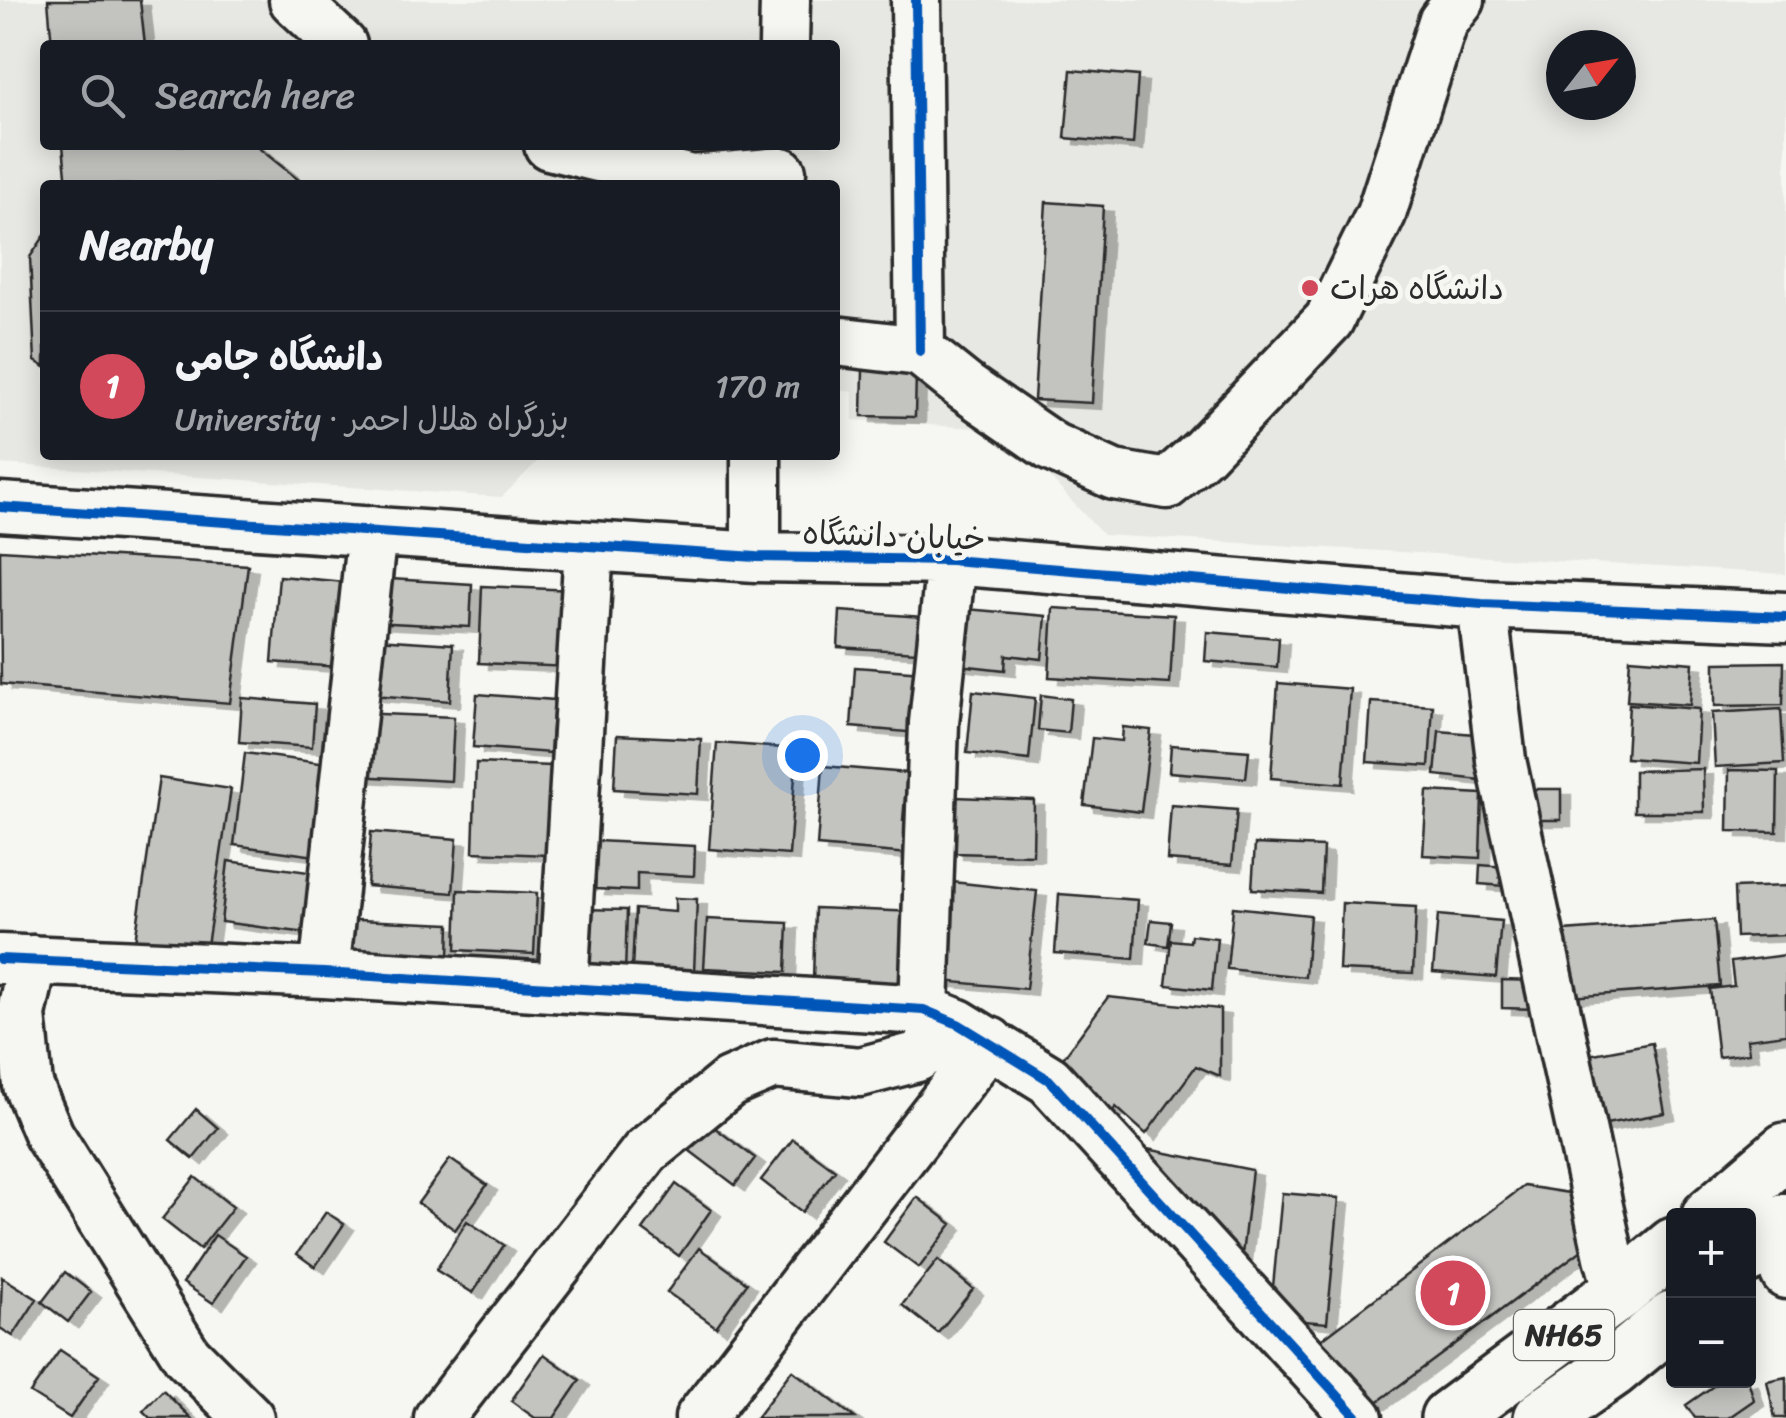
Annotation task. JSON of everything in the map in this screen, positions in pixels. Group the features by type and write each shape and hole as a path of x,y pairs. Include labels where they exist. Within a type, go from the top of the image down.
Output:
{"highway":[{"path":"1719,1208 1786,1151"},
{"name":"NH65","path":"1450,1418 1620,1292 1666,1253"},
{"name":"NH65","path":"1542,1418 1611,1370 1666,1325"}],"street":[{"path":"294,0 337,40"},
{"path":"784,40 785,0"},
{"path":"916,0 920,351"},
{"path":"840,342 920,351 964,387 1052,447 1114,475 1167,484 1203,452 1329,320 1381,214 1443,22 1460,0"},
{"path":"569,150 692,180 781,168"},
{"path":"756,460 756,556"},
{"name":"خیابان دانشگاه","path":"0,507 756,556 950,560 1482,604 1786,617"},
{"path":"324,973 372,531"},
{"path":"562,987 589,546"},
{"path":"700,1418 958,1025 934,723 950,560"},
{"path":"1482,604 1501,760 1609,1257 1620,1292"},
{"path":"250,1418 186,1356 50,1135 28,1085 17,960 562,987 958,1025 1048,1080 1358,1418"},
{"path":"439,1418 646,1151 728,1082 773,1064 860,1072 917,1057 958,1025"}],"shaded area":[{"name":"دانشگاه هرات","path":"0,0 1786,0 1786,574 1103,535 1006,430 853,420 853,392 840,391 840,180 40,180 40,460 539,460 502,497 0,464"}],"building":[{"path":"48,0 140,0 144,40 52,40"},
{"path":"1071,70 1138,76 1133,144 1065,138"},
{"path":"64,150 261,150 299,180 66,180"},
{"path":"1046,202 1103,206 1092,403 1034,400"},
{"path":"40,242 40,364 35,361 30,257"},
{"path":"863,370 916,371 915,417 862,416"},
{"path":"0,550 248,565 230,703 1,684"},
{"path":"279,576 345,582 338,667 272,662"},
{"path":"374,578 472,584 470,627 371,622"},
{"path":"482,586 573,590 569,667 479,663"},
{"path":"955,608 1046,616 1042,659 1006,655 1005,670 950,664"},
{"path":"1053,608 1174,615 1170,684 1049,677"},
{"path":"840,611 936,618 933,653 838,647"},
{"path":"1207,632 1279,638 1277,667 1205,661"},
{"path":"376,639 453,644 450,701 373,695"},
{"path":"1630,658 1693,663 1690,705 1627,701"},
{"path":"1784,662 1783,705 1715,706 1715,663"},
{"path":"855,667 923,672 918,733 851,727"},
{"path":"1278,683 1350,689 1343,784 1271,778"},
{"path":"973,691 1035,698 1029,760 967,753"},
{"path":"477,694 554,700 550,753 473,747"},
{"path":"1041,695 1071,699 1068,733 1038,730"},
{"path":"242,698 315,704 312,747 239,742"},
{"path":"1371,702 1433,706 1429,766 1367,762"},
{"path":"1629,704 1699,709 1696,763 1626,758"},
{"path":"1781,709 1784,763 1715,767 1712,713"},
{"path":"357,713 454,717 451,781 355,776"},
{"path":"1123,727 1151,730 1141,812 1084,805 1092,738 1122,741"},
{"path":"1439,731 1486,735 1490,781 1435,775"},
{"path":"617,735 701,739 698,794 614,789"},
{"path":"717,743 797,749 789,855 709,849"},
{"path":"1171,745 1249,751 1246,778 1169,772"},
{"path":"245,753 335,765 323,857 234,845"},
{"path":"476,763 552,766 548,855 473,852"},
{"path":"823,766 907,773 903,820 923,821 920,855 817,846"},
{"path":"1703,769 1704,812 1634,812 1634,771"},
{"path":"1729,770 1778,771 1777,832 1728,831"},
{"path":"159,778 231,789 206,952 135,941"},
{"path":"1519,789 1561,789 1561,820 1520,820"},
{"path":"1427,791 1482,794 1480,858 1423,855"},
{"path":"955,797 1034,800 1033,855 953,853"},
{"path":"1171,805 1237,810 1232,865 1167,860"},
{"path":"371,832 457,839 453,893 367,886"},
{"path":"597,841 695,846 694,876 637,873 637,891 595,889"},
{"path":"1255,844 1323,847 1321,893 1252,889"},
{"path":"228,861 323,874 315,934 221,922"},
{"path":"1480,865 1519,868 1518,887 1479,884"},
{"path":"943,881 1037,891 1026,989 932,980"},
{"path":"1786,886 1786,935 1736,937 1734,888"},
{"path":"458,890 537,893 534,954 456,950"},
{"path":"1059,894 1138,900 1134,959 1055,953"},
{"path":"675,898 697,899 694,973 632,969 635,909 675,912"},
{"path":"1342,903 1416,907 1413,973 1339,970"},
{"path":"1233,907 1310,915 1305,977 1227,969"},
{"path":"815,908 918,912 915,986 813,982"},
{"path":"579,909 627,910 625,975 577,974"},
{"path":"1438,915 1501,921 1496,977 1433,972"},
{"path":"335,919 450,924 449,957 333,953"},
{"path":"707,919 788,923 786,972 704,968"},
{"path":"1151,920 1171,922 1168,946 1148,943"},
{"path":"1714,920 1720,986 1570,997 1564,931"},
{"path":"1191,935 1217,938 1212,990 1166,985 1171,940 1190,942"},
{"path":"1786,955 1786,1034 1747,1039 1749,1053 1718,1057 1710,989 1734,986 1731,962"},
{"path":"1502,980 1537,981 1537,1009 1502,1008"},
{"path":"1108,997 1220,1009 1220,1076 1196,1066 1146,1134 1116,1107 1105,1120 1058,1065"},
{"path":"1652,1043 1665,1113 1595,1126 1583,1056"},
{"path":"196,1109 218,1128 193,1159 170,1140"},
{"path":"710,1124 755,1158 735,1185 690,1151"},
{"path":"793,1139 835,1170 802,1212 761,1180"},
{"path":"1132,1146 1252,1170 1242,1255 1212,1251"},
{"path":"450,1159 487,1185 455,1230 418,1203"},
{"path":"195,1177 233,1207 200,1249 162,1219"},
{"path":"676,1184 711,1210 679,1256 643,1230"},
{"path":"1524,1186 1575,1194 1594,1241 1376,1403 1349,1389 1314,1345"},
{"path":"1282,1193 1339,1198 1327,1323 1270,1318"},
{"path":"917,1197 952,1224 919,1268 884,1242"},
{"path":"326,1212 344,1224 315,1267 297,1254"},
{"path":"467,1221 504,1245 473,1293 436,1270"},
{"path":"215,1235 246,1256 213,1303 183,1283"},
{"path":"699,1248 747,1283 716,1327 667,1292"},
{"path":"938,1260 973,1289 938,1333 902,1305"},
{"path":"65,1272 91,1292 68,1322 42,1302"},
{"path":"2,1277 37,1299 13,1336 0,1328"},
{"path":"60,1350 99,1376 70,1418 30,1393"},
{"path":"544,1354 580,1380 554,1418 535,1418 511,1401"},
{"path":"792,1370 855,1418 756,1418"},
{"path":"1786,1377 1786,1418 1775,1418 1767,1381"},
{"path":"1710,1388 1750,1388 1754,1400 1728,1418 1695,1418 1686,1405"},
{"path":"163,1390 191,1418 150,1418 143,1411"}],"cycle path":[{"path":"916,0 920,351"},
{"path":"0,507 756,557 951,560 1482,604 1786,617"},
{"path":"0,959 324,973 924,1010 958,1024 1049,1080 1358,1418"}],"place":[{"name":"دانشگاه هرات","path":"1310,288"},
{"name":"دانشگاه جامی","path":"1453,1293"}]}
